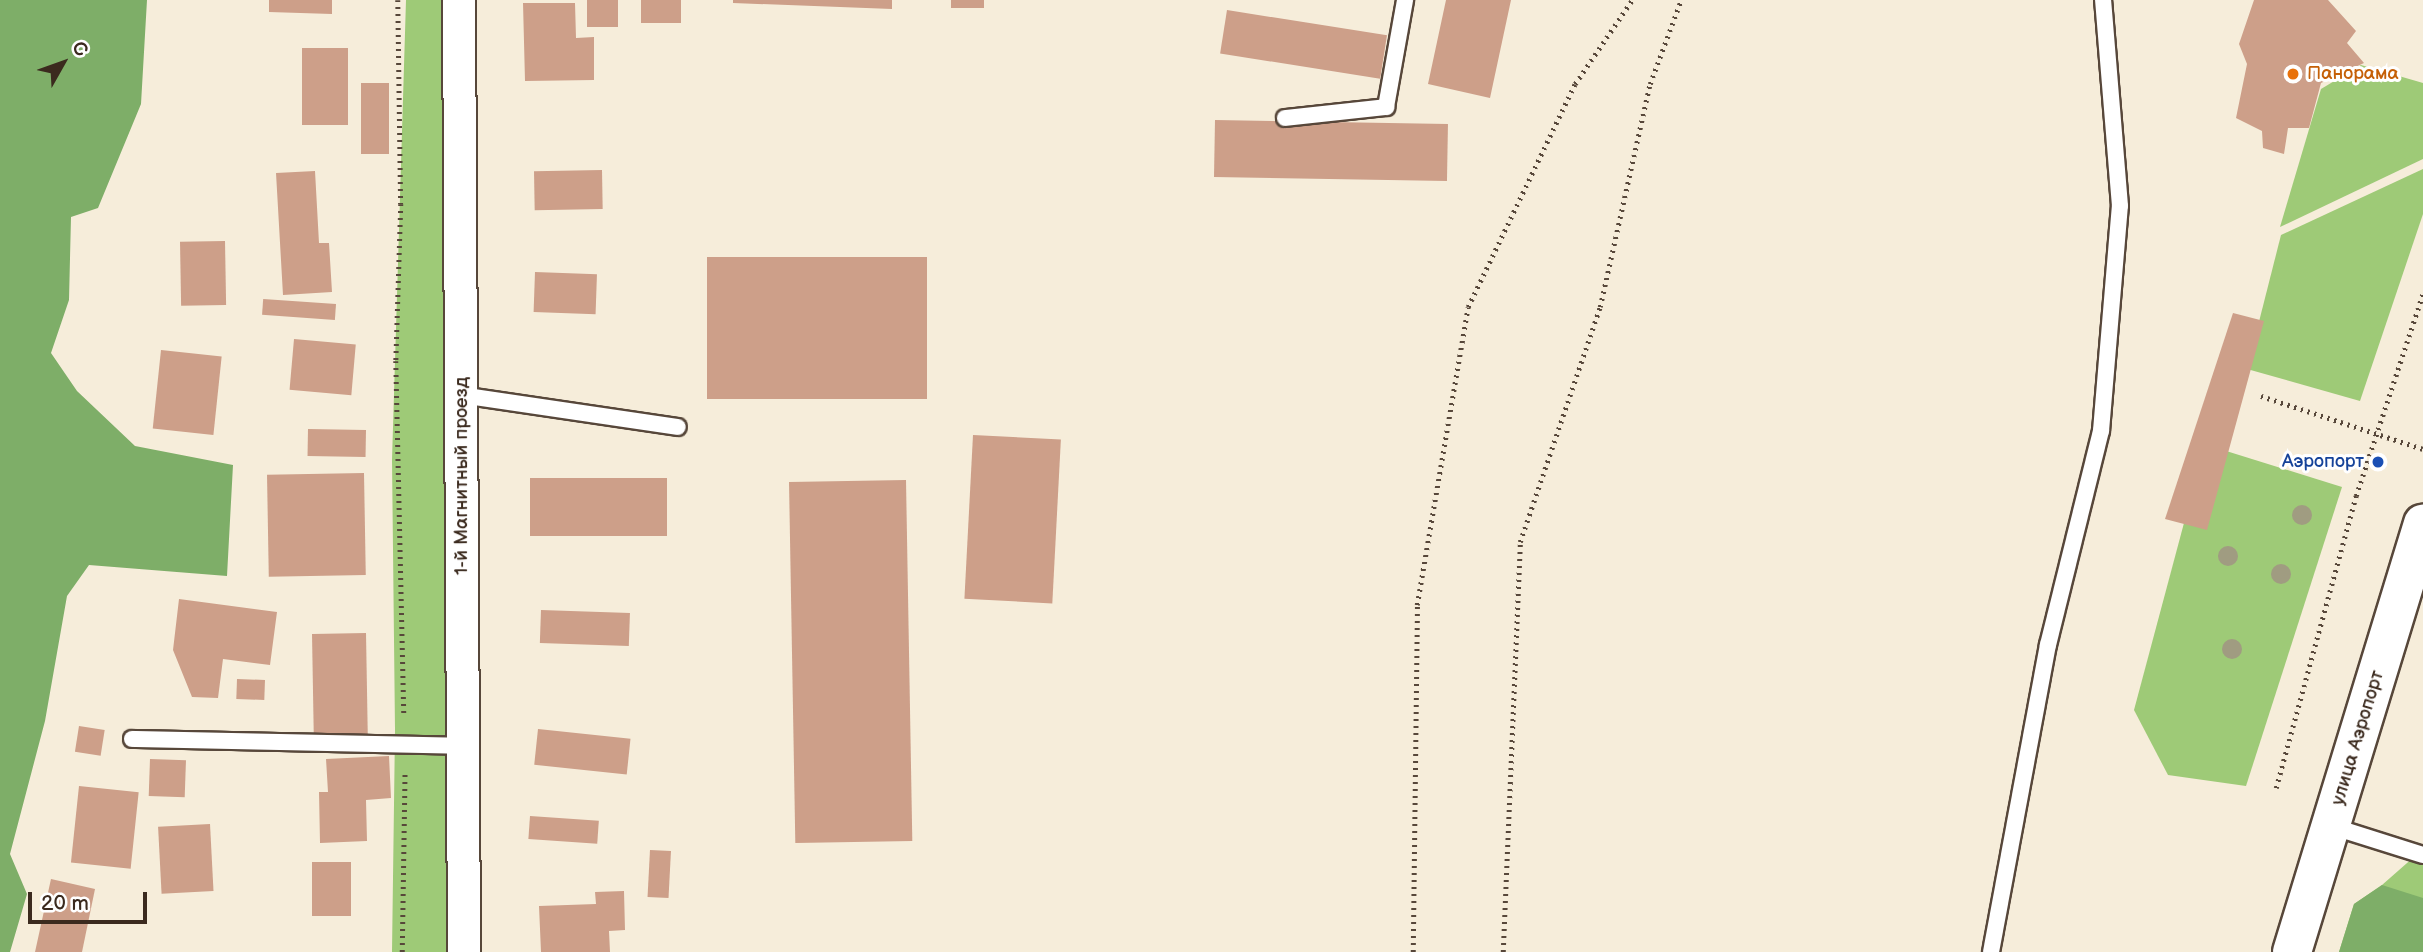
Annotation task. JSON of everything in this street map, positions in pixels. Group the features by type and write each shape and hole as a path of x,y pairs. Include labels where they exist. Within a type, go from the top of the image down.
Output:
{"main road":[{"name":"улица Аэропорт","path":"2292,952 2423,524"}],"street":[{"name":"1-й Магнитный проезд","path":"459,0 464,952"}],"lane":[{"path":"1285,118 1386,107 1405,0"},
{"path":"1991,952 2048,645 2101,431 2120,206 2103,0"},
{"path":"461,395 678,427"},
{"path":"132,738 463,746"},
{"path":"2331,826 2423,855"}],"path":[{"path":"398,0 401,204 396,361 405,745 401,952"},
{"path":"1413,952 1417,605 1468,307 1575,84 1632,0"},
{"path":"1503,952 1520,542 1600,307 1650,84 1681,0"},
{"path":"2276,788 2357,496 2423,293"},
{"path":"2261,396 2423,449"}],"green space":[{"path":"0,0 147,0 141,104 98,208 71,217 69,300 51,353 77,391 135,446 233,465 227,576 89,565 67,596 45,721 10,854 27,894 10,952 0,952"},
{"path":"406,0 443,0 449,952 392,952 395,730 392,460"},
{"path":"2361,65 2423,83 2423,159 2280,227 2321,89"},
{"path":"2423,169 2423,214 2360,401 2247,369 2281,235"},
{"path":"2223,450 2342,487 2246,786 2168,775 2134,710 2184,523"},
{"path":"2423,849 2423,952 2339,952 2354,904 2382,885"},
{"path":"2382,885 2423,898 2423,952 2339,952 2354,904"}],"building":[{"path":"269,0 332,0 332,14 269,12"},
{"path":"587,0 618,0 618,27 587,27"},
{"path":"641,0 681,0 681,23 641,23"},
{"path":"733,0 892,0 892,9 733,3"},
{"path":"951,0 984,0 984,8 951,8"},
{"path":"1446,0 1511,0 1490,98 1428,84"},
{"name":"Панорама","path":"2254,0 2328,0 2356,31 2347,43 2364,63 2321,83 2309,128 2288,128 2284,154 2263,148 2262,131 2236,118 2247,64 2239,44"},
{"path":"523,3 575,3 576,38 594,37 594,80 525,81"},
{"path":"1227,10 1387,35 1380,79 1220,53"},
{"path":"302,48 348,48 348,125 302,125"},
{"path":"361,83 389,83 389,154 361,154"},
{"path":"1215,120 1448,124 1447,181 1214,177"},
{"path":"602,170 603,209 535,210 534,171"},
{"path":"315,171 319,243 329,243 332,292 283,295 276,173"},
{"path":"225,241 226,305 181,306 180,242"},
{"path":"707,257 927,257 927,399 707,399"},
{"path":"535,272 597,274 596,314 534,312"},
{"path":"263,299 336,304 335,320 262,315"},
{"path":"2233,313 2264,321 2207,530 2165,519"},
{"path":"294,339 356,344 351,395 290,390"},
{"path":"161,350 222,356 213,435 153,429"},
{"path":"308,429 366,430 366,457 308,456"},
{"path":"973,435 1061,440 1052,603 964,599"},
{"path":"364,473 366,575 269,577 267,475"},
{"path":"530,478 667,478 667,536 530,536"},
{"path":"906,480 912,841 795,843 789,482"},
{"path":"179,599 277,612 270,665 223,659 218,698 192,697 173,650"},
{"path":"541,610 630,613 629,646 540,643"},
{"path":"366,633 368,735 314,736 312,634"},
{"path":"237,679 265,680 264,700 236,699"},
{"path":"79,726 105,730 101,756 75,752"},
{"path":"538,729 630,739 627,775 534,765"},
{"path":"389,756 391,798 366,800 367,841 320,843 319,792 328,792 326,759"},
{"path":"150,759 186,760 185,797 149,796"},
{"path":"79,786 139,792 131,869 71,863"},
{"path":"530,816 599,821 597,844 528,839"},
{"path":"210,824 214,891 162,894 158,827"},
{"path":"650,850 671,851 669,898 648,897"},
{"path":"312,862 351,862 351,916 312,916"},
{"path":"51,879 95,889 82,952 35,952"},
{"path":"624,891 625,930 609,931 610,952 541,952 539,906 596,904 595,892"}],"place":[{"name":"Панорама","path":"2293,74"},
{"name":"Аэропорт","path":"2378,462"}]}
